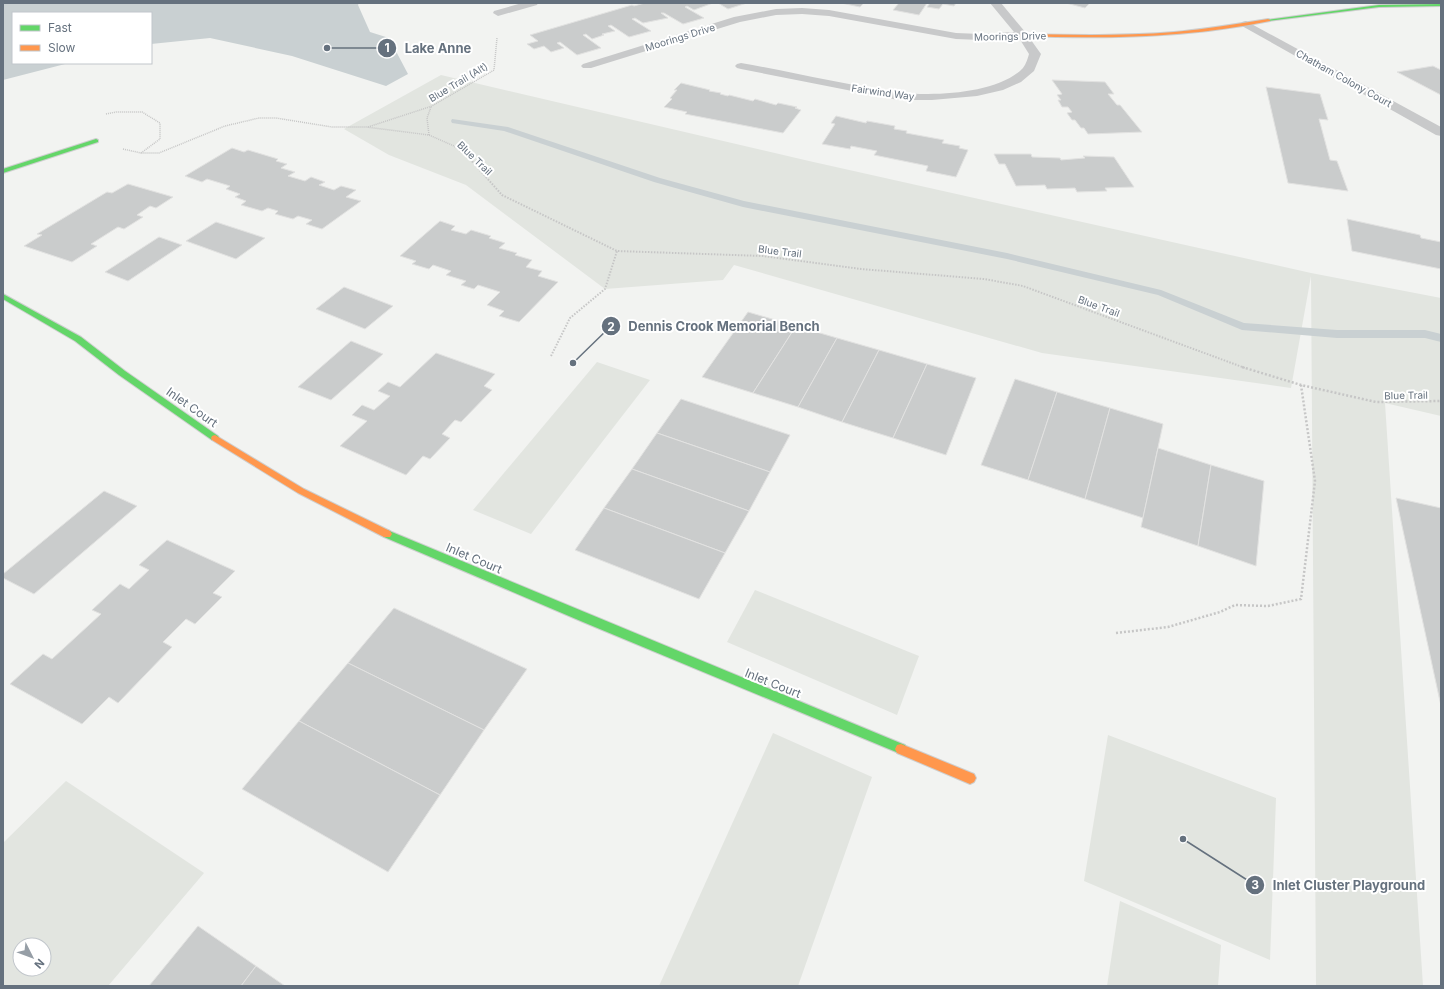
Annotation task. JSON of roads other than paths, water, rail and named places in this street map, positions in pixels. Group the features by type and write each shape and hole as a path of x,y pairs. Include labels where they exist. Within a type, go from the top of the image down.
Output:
{"street":[{"name":"Moorings Drive","path":"1022,35 1136,35 1179,32 1362,7 1441,5"},
{"path":"3,171 96,141"},
{"name":"Inlet Court","path":"3,296 85,345 211,435 266,470 328,506 406,542 508,586 681,659 872,735 970,778"}],"lane":[{"path":"498,13 534,3"},
{"name":"Fairwind Way","path":"740,66 893,96 921,98 949,96 995,88 1023,75 1033,64 1035,54 1022,35 995,3"},
{"name":"Moorings Drive","path":"586,66 744,18 776,12 802,11 829,13 956,36 981,37 1022,35"},
{"name":"Chatham Colony Court","path":"1246,24 1441,132"}],"waterway":[{"path":"455,121 505,129 657,180 743,204 1007,256 1161,293 1242,326 1337,334 1425,334 1441,338"}],"place":[{"name":"Lake Anne","path":"327,48"},
{"name":"Dennis Crook Memorial Bench","path":"573,363"},
{"name":"Inlet Cluster Playground","path":"1183,839"}]}
